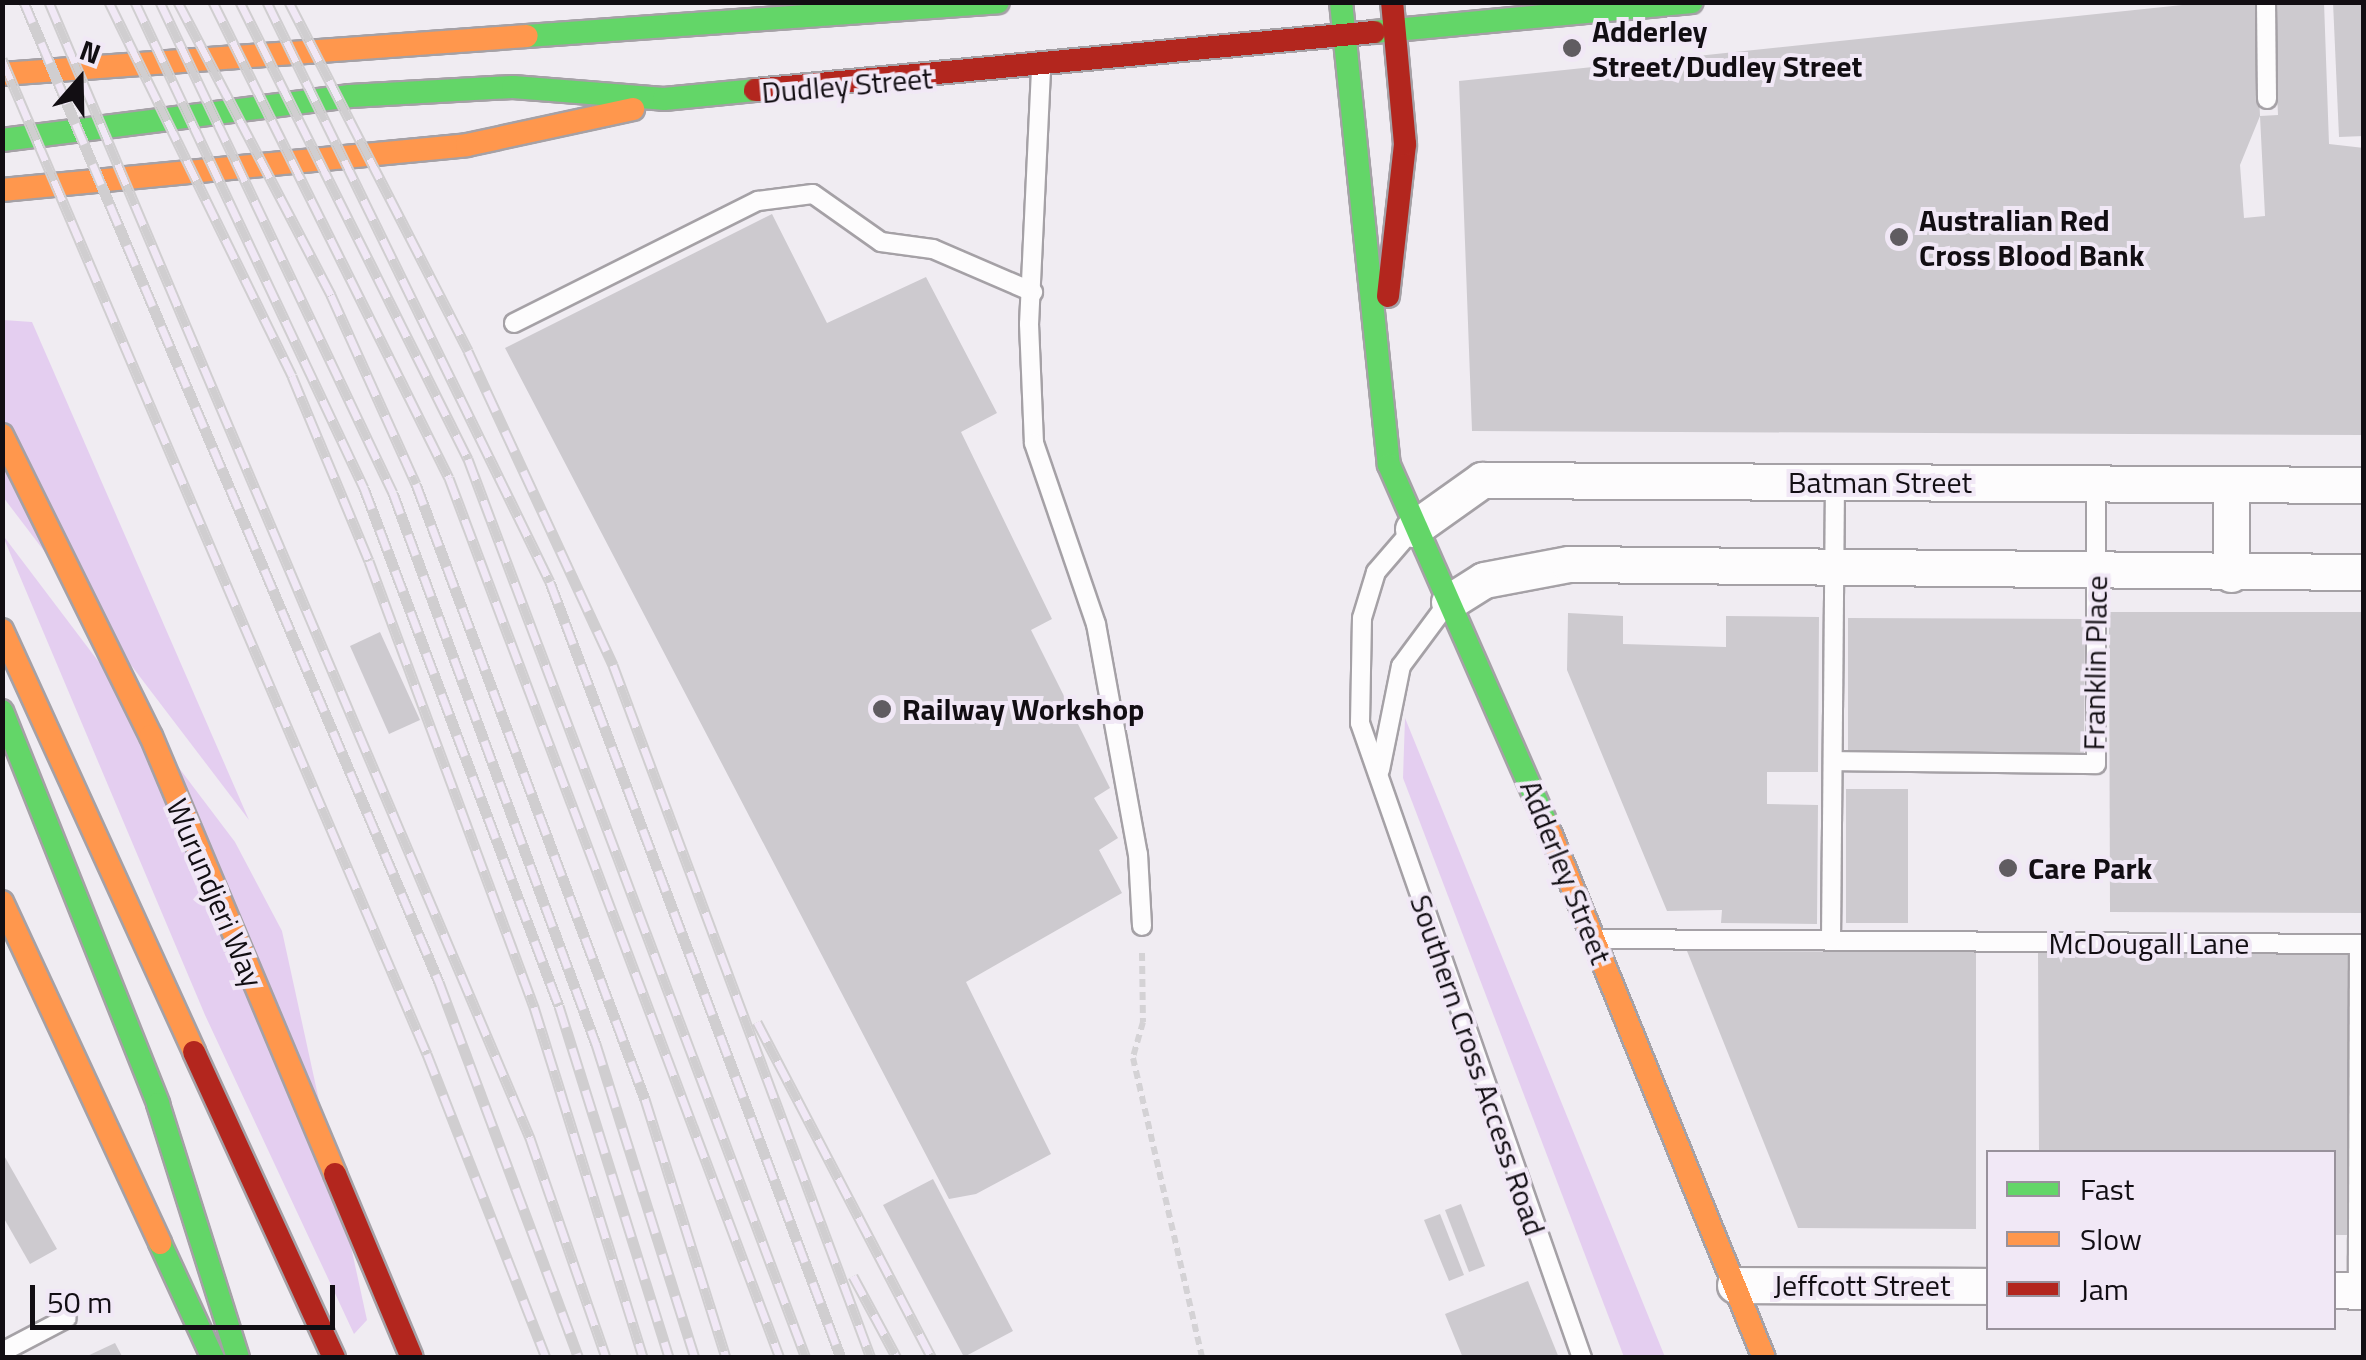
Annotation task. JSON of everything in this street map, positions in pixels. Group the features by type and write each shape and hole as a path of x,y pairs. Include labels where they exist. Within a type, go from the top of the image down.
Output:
{"main road":[{"path":"2,74 998,2"},
{"name":"Adderley Street","path":"1341,2 1383,444 1413,529 1449,602 1593,939 1764,1358"},
{"name":"Adderley Street","path":"1377,386 1405,144 1392,2"},
{"name":"Dudley Street","path":"2,140 350,96 514,87 664,99 1040,69 1692,2"},
{"path":"2,190 549,134 664,99"},
{"name":"Wurundjeri Way","path":"2,435 151,736 412,1358"},
{"path":"2,630 334,1358"},
{"path":"2,711 158,1104 238,1358"},
{"path":"2,902 213,1358"}],"street":[{"name":"Batman Street","path":"1413,529 1482,480 2364,485"},
{"path":"2231,484 2231,574"},
{"path":"1449,602 1484,580 1546,566 2096,576 2364,572"},
{"name":"Jeffcott Street","path":"1734,1285 1986,1286"}],"lane":[{"path":"2266,2 2267,99"},
{"path":"1040,69 1034,444 1096,624 1138,854 1142,926"},
{"path":"514,323 758,201 814,194 881,242 934,248 1034,292"},
{"path":"1831,941 1835,482"},
{"name":"Franklin Place","path":"1834,762 2096,764 2096,484"},
{"name":"Southern Cross Access Road","path":"1413,529 1376,572 1362,618 1360,723 1380,770 1582,1358"},
{"path":"1380,770 1412,640 1449,602"},
{"name":"McDougall Lane","path":"1593,939 2359,944 2352,1290"},
{"path":"2,1352 66,1318"}],"path":[{"path":"1142,926 1143,1022 1133,1058 1202,1358"}],"shaded area":[{"path":"3,320 32,322 249,820 3,497"},
{"path":"2,534 235,842 282,931 367,1320 354,1334 205,1015"},
{"path":"1405,718 1665,1357 1624,1357 1403,778"}],"building":[{"name":"Australian Red Cross Blood Bank","path":"2211,2 2255,2 2260,116 2278,115 2273,2 2324,2 2329,144 2364,148 2364,435 1472,431 1459,81","holes":["2260,116 2265,216 2244,218 2240,165"]},
{"path":"2333,2 2364,2 2364,136 2339,137"},
{"name":"Railway Workshop","path":"772,214 827,323 926,277 997,413 961,432 1052,619 1031,630 1110,788 1094,798 1118,838 1099,850 1122,893 966,982 1051,1154 976,1194 949,1199 505,348"},
{"path":"2109,612 2364,612 2364,913 2110,912"},
{"path":"1568,613 1623,616 1623,644 1726,647 1726,616 1819,617 1818,772 1767,772 1767,804 1818,805 1817,924 1721,923 1722,910 1667,911 1567,670"},
{"path":"1848,618 2085,619 2084,754 1848,753"},
{"path":"380,632 420,720 389,734 350,646"},
{"path":"1846,789 1908,789 1908,923 1846,923"},
{"path":"1687,951 1976,952 1976,1229 1798,1228"},
{"path":"2038,953 2349,953 2350,1235 2336,1235 2336,1150 2039,1150"},
{"path":"2,1152 57,1249 30,1264 2,1215"},
{"path":"933,1179 1013,1331 964,1357 883,1205"},
{"path":"1461,1204 1485,1266 1469,1272 1445,1210"},
{"path":"1440,1214 1464,1275 1449,1281 1424,1220"},
{"path":"1528,1281 1559,1358 1463,1358 1445,1314"},
{"path":"115,1343 123,1358 83,1358"}],"railway":[{"path":"24,2 439,982 579,1358"},
{"path":"49,2 530,1138 606,1358"},
{"path":"109,2 292,376 369,561 534,1007 643,1358"},
{"path":"135,2 364,488 559,1006 669,1358"},
{"path":"160,2 393,493 596,1044 695,1358"},
{"path":"178,2 331,295 416,484 645,1099 726,1358"},
{"path":"213,2 449,478 780,1358"},
{"path":"240,2 468,459 806,1358"},
{"path":"267,2 550,582 841,1358"},
{"path":"289,2 468,351 613,665 871,1358"},
{"path":"2,59 427,1054 546,1358"},
{"path":"757,1022 932,1358"},
{"path":"853,1276 897,1358"}],"traffic: fast":[{"path":"527,36 998,2"},
{"path":"1341,2 1389,465 1547,825"},
{"path":"1374,32 1692,2"},
{"path":"2,140 350,96 513,87 664,99 755,90"},
{"path":"2,711 158,1104 238,1358"},
{"path":"160,1243 213,1358"}],"traffic: slow":[{"path":"2,74 527,36"},
{"path":"2,190 467,145 633,109"},
{"path":"2,435 151,736 335,1174"},
{"path":"2,630 194,1052"},
{"path":"1547,825 1764,1358"},
{"path":"2,902 160,1243"}],"traffic: jam":[{"path":"1388,296 1405,144 1392,2"},
{"path":"755,90 1374,32"},
{"path":"194,1052 334,1358"},
{"path":"335,1174 412,1358"}],"place":[{"name":"Adderley Street/Dudley Street","path":"1572,48"},
{"name":"Australian Red Cross Blood Bank","path":"1899,237"},
{"name":"Railway Workshop","path":"882,709"},
{"name":"Care Park","path":"2008,868"}]}
